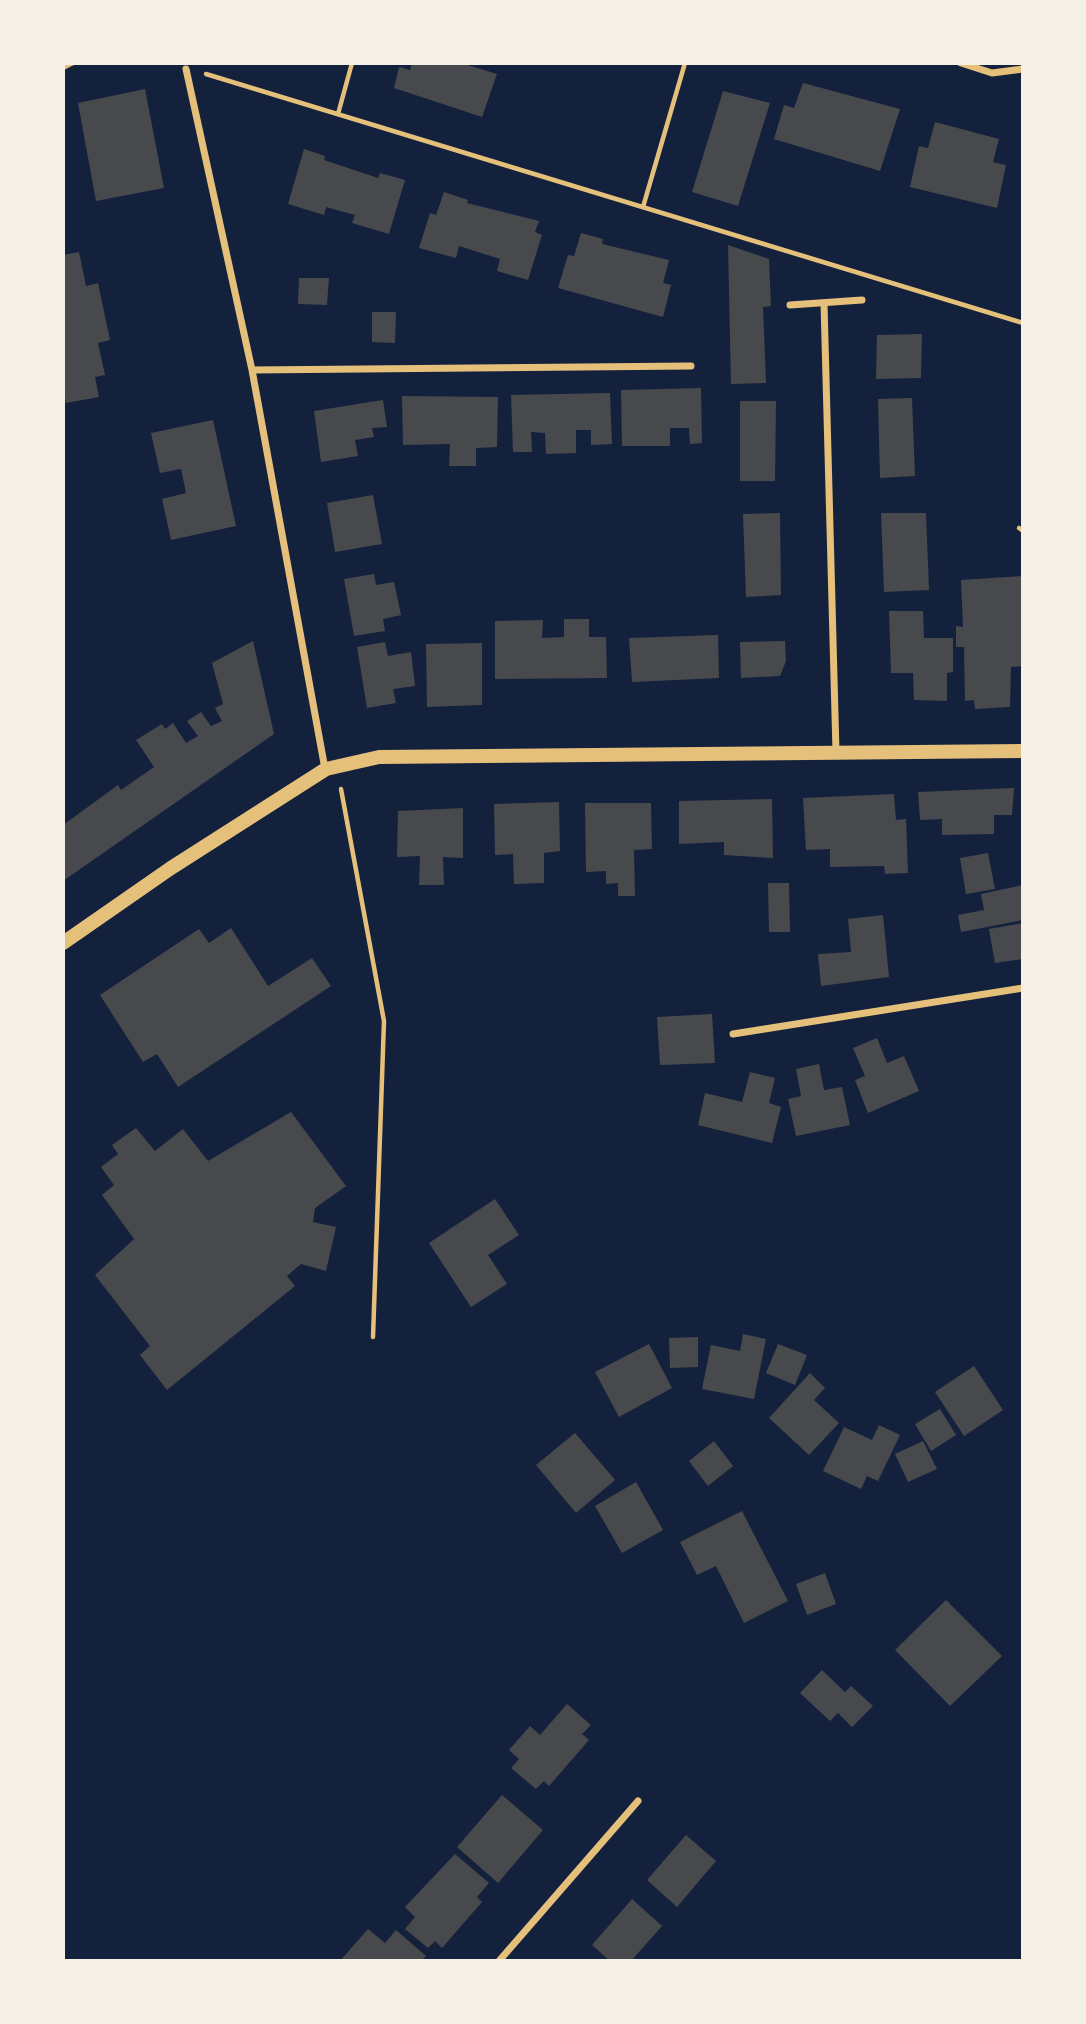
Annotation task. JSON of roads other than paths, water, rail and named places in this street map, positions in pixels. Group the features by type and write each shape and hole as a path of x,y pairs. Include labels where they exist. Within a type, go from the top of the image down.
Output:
{"main road":[{"path":"63,943 181,861 331,768 379,758 1023,751"}],"street":[{"path":"961,63 992,73 1023,69"},
{"path":"186,69 252,370 331,768"},
{"path":"790,305 862,300"},
{"path":"824,303 836,752"},
{"path":"252,370 691,366"},
{"path":"733,1034 1023,988"},
{"path":"499,1961 638,1801"}]}
